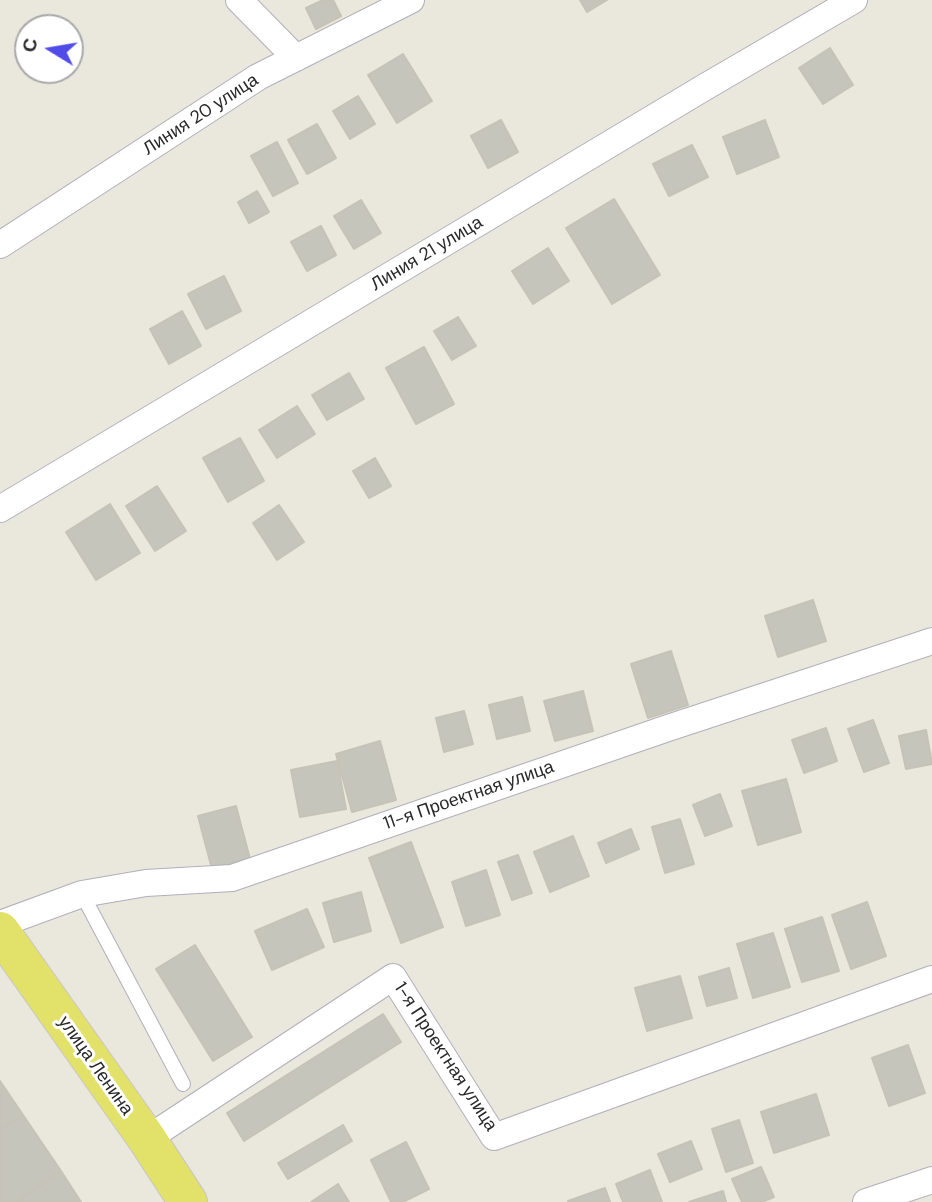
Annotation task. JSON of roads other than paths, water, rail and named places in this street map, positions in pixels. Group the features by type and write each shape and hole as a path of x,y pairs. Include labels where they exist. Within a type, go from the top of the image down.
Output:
{"main road":[{"name":"улица Ленина","path":"0,931 147,1139 188,1202"}],"street":[{"path":"239,0 296,58"},
{"name":"Линия 20 улица","path":"0,245 258,77 411,0"},
{"name":"Линия 21 улица","path":"0,509 854,0"},
{"name":"11-я Проектная улица","path":"0,924 82,894 146,883 232,878 668,728 932,641"},
{"name":"1-я Проектная улица","path":"147,1139 393,977 494,1137 932,979"},
{"path":"866,1202 932,1180"}],"lane":[{"path":"82,894 183,1084"}]}
